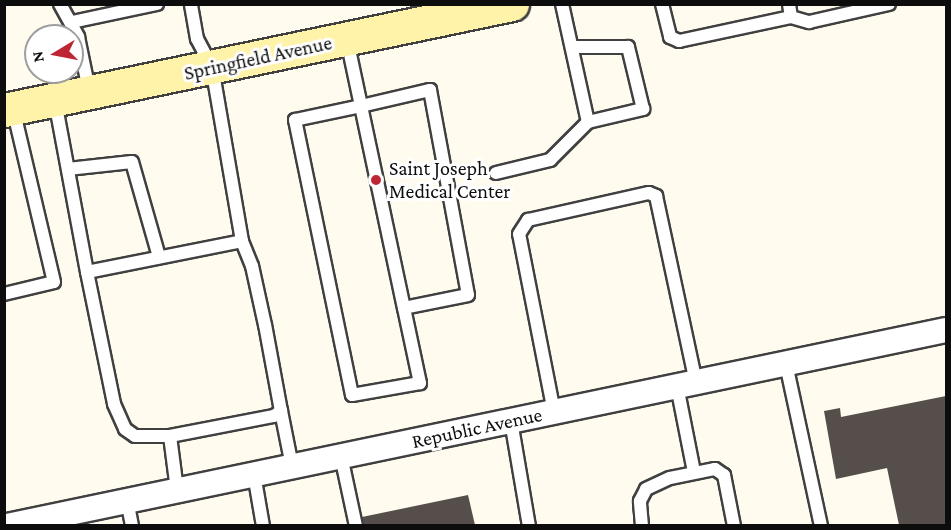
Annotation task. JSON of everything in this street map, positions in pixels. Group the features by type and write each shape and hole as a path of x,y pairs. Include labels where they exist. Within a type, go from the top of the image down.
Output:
{"street":[{"name":"Springfield Avenue","path":"9,109 346,39 448,11 512,4"},
{"name":"Republic Avenue","path":"7,525 45,522 127,500 946,330"}],"lane":[{"path":"60,4 72,22 89,93"},
{"path":"72,22 157,4"},
{"path":"191,4 197,39 212,67 242,241 252,266 292,466"},
{"path":"562,4 588,122"},
{"path":"663,4 670,37 679,41 790,11 809,22 889,4"},
{"path":"346,39 361,106 404,308 420,382 352,395 295,120 361,106 430,90 468,295 404,308"},
{"path":"496,173 550,160 588,122 643,109 628,47 572,47"},
{"path":"55,100 114,404 125,429 135,436 170,436 274,416 280,411"},
{"path":"4,294 54,282 9,109"},
{"path":"68,169 132,162 159,257"},
{"path":"554,412 519,234 528,220 649,193 656,196 687,384 694,472"},
{"path":"87,272 242,241"},
{"path":"786,364 821,525"},
{"path":"511,421 529,525"},
{"path":"170,436 177,490"},
{"path":"341,456 356,525"},
{"path":"642,525 640,501 646,489 694,472 721,470 734,525"},
{"path":"254,474 263,525"},
{"path":"127,500 132,525"}],"building":[{"path":"946,396 946,525 899,525 887,468 836,479 824,411 840,408 841,417"},
{"path":"468,495 475,525 364,525 362,517"}],"place":[{"name":"Saint Joseph Medical Center","path":"376,180"}]}
